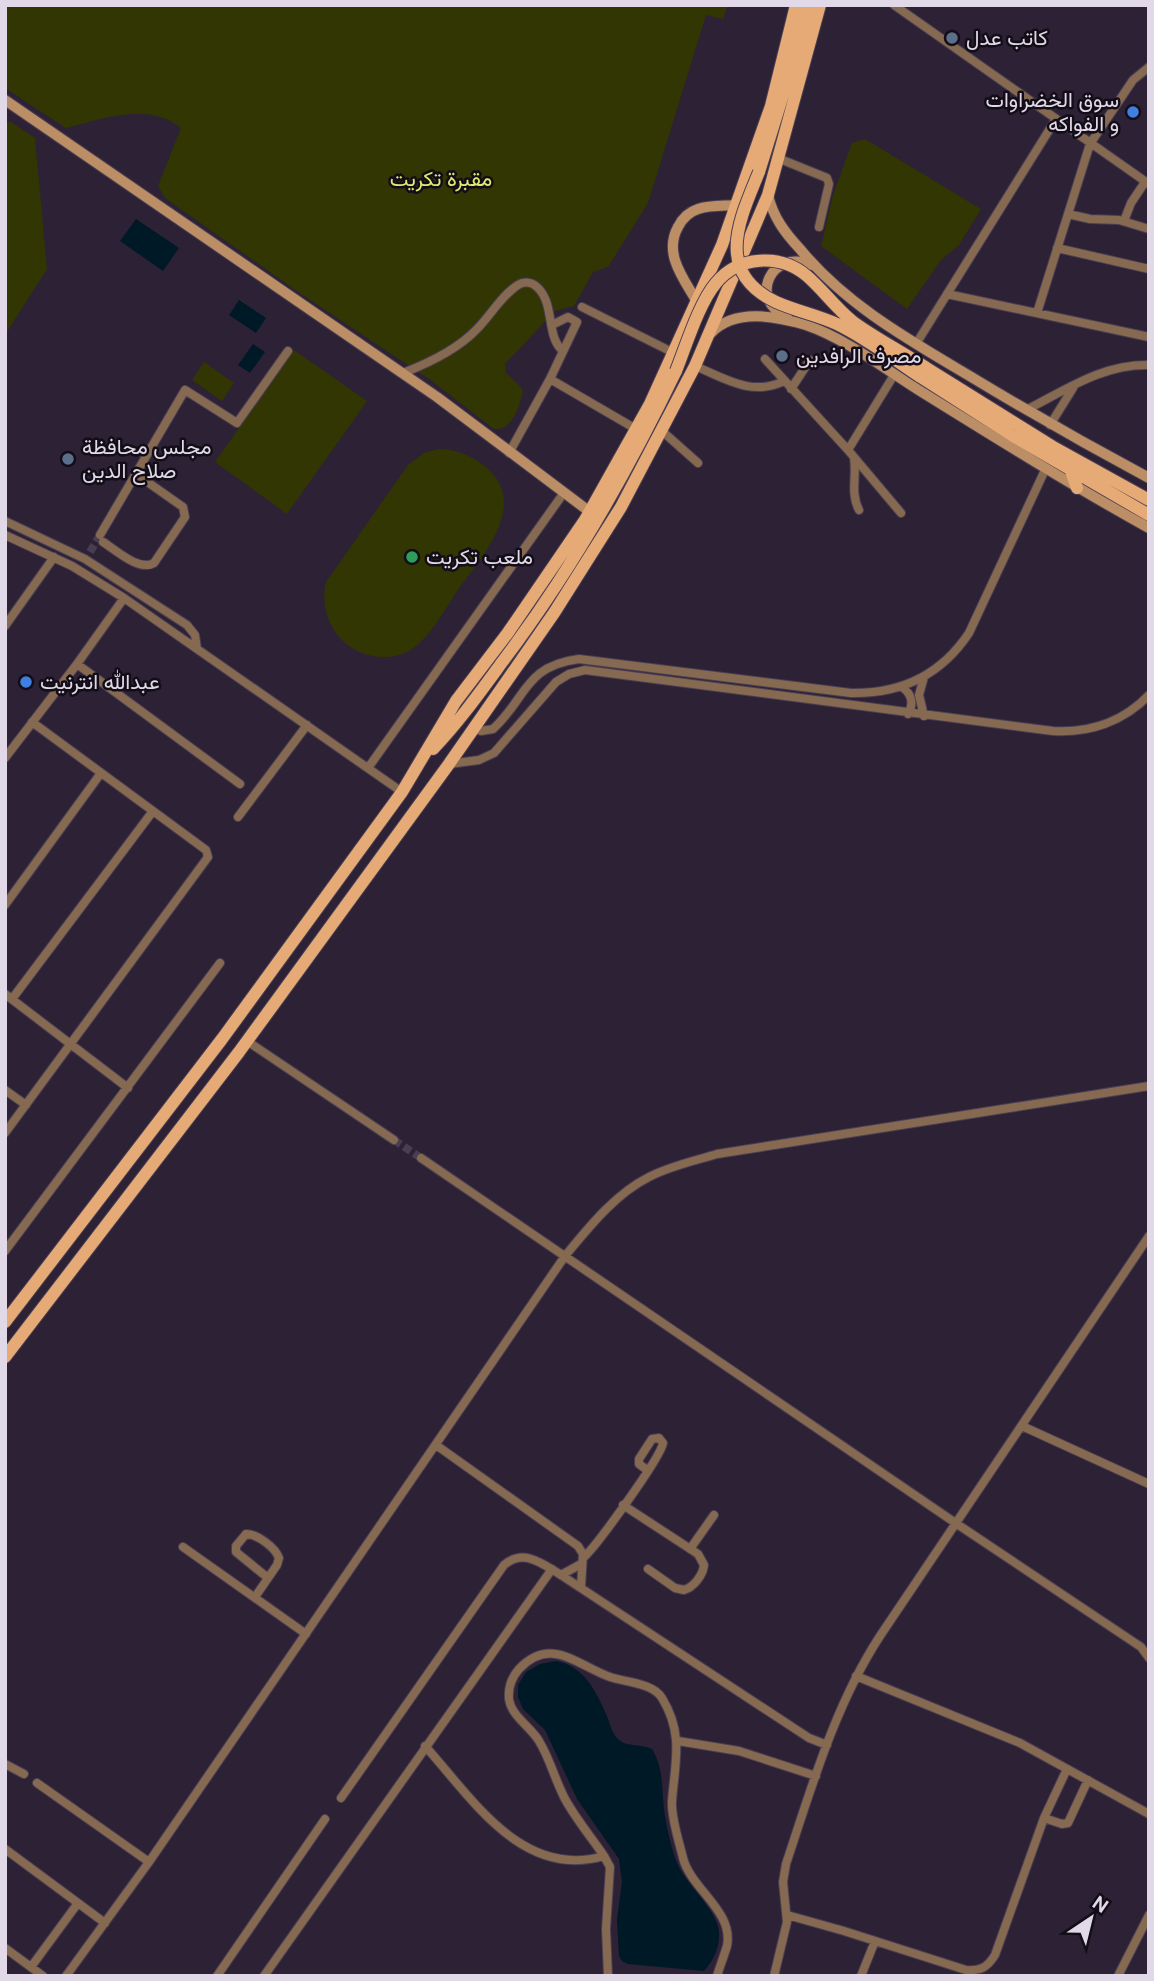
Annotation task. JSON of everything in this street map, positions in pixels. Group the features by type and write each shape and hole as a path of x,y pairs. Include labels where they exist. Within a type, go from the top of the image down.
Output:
{"main road":[{"path":"5,1322 222,1039 402,792 452,709 590,512 636,429 697,302 736,205 771,106 796,5"},
{"path":"807,5 774,130 736,233 738,258 748,279 774,301 837,324 1149,500"},
{"path":"5,1357 243,1046 449,764 577,578 621,507 695,366 768,195 820,5"},
{"path":"423,759 472,703 566,571 634,453 676,371 710,291 733,268 758,260 784,263 796,268 855,323 922,371 1071,471 1149,515"},
{"path":"1071,471 1077,488"},
{"path":"222,1039 243,1046"}],"street":[{"path":"894,5 1147,183 1131,203 1124,221"},
{"path":"1037,313 1090,144 1133,80 1149,67"},
{"path":"5,100 403,373 590,512"},
{"path":"916,344 1056,119"},
{"path":"780,159 827,178 829,187 819,226"},
{"path":"768,195 778,222 824,276"},
{"path":"697,302 673,258 672,244 676,230 692,212 702,208 736,205"},
{"path":"1068,214 1090,219 1124,221 1149,229"},
{"path":"1057,248 1149,269"},
{"path":"1149,478 1050,425 916,344 872,316 810,265 799,260 785,262 776,268 766,288 767,299 775,312 837,340 1045,470 1149,528"},
{"path":"403,373 461,343 513,289 524,282 540,289 554,324 554,340 562,350"},
{"path":"947,293 1149,337"},
{"path":"582,307 674,353"},
{"path":"509,453 550,379 577,322 568,317 554,324"},
{"path":"709,335 728,320 737,317 777,319 808,326"},
{"path":"136,474 183,507 184,517 154,563 149,566 141,565 101,539 136,474 185,390 237,424 288,351"},
{"path":"765,359 901,513"},
{"path":"791,389 810,360"},
{"path":"1026,410 1086,378 1110,369 1149,365"},
{"path":"695,366 746,387 769,387 784,381"},
{"path":"859,510 853,492 856,469 850,453 894,375"},
{"path":"550,379 636,429"},
{"path":"1050,425 1074,386"},
{"path":"662,431 698,463"},
{"path":"474,728 481,731 493,729 529,681 540,672 552,665 579,659 851,693 886,691 902,687 924,677 954,654 969,633 1045,470"},
{"path":"368,768 563,494"},
{"path":"5,521 88,556 187,625 195,635 197,649"},
{"path":"5,535 54,557 124,598 402,792"},
{"path":"5,626 54,557"},
{"path":"5,758 124,598"},
{"path":"77,664 240,784"},
{"path":"449,764 479,760 494,753 556,682 569,674 585,670 1052,731 1077,731 1112,721 1133,709 1149,695"},
{"path":"924,677 919,695 924,716"},
{"path":"902,687 912,699 908,714"},
{"path":"5,1133 208,859 206,850 32,722"},
{"path":"239,817 307,725"},
{"path":"5,905 101,773"},
{"path":"128,1088 8,997 153,811"},
{"path":"5,1251 220,963"},
{"path":"243,1046 394,1140"},
{"path":"66,1976 149,1862 565,1255 607,1209 631,1188 676,1166 717,1154 1149,1086"},
{"path":"5,1090 26,1105"},
{"path":"421,1158 957,1524 1145,1646 1149,1658"},
{"path":"774,1976 787,1915 783,1891 784,1873 827,1745 856,1676 1149,1236"},
{"path":"1022,1426 1149,1484"},
{"path":"436,1445 575,1544 582,1551 581,1587"},
{"path":"561,1575 582,1561 595,1547 648,1470"},
{"path":"624,1505 690,1549 702,1559 704,1568 687,1589 678,1589 648,1569"},
{"path":"690,1549 714,1515"},
{"path":"254,1597 268,1578 278,1563 278,1553 253,1534 246,1534 236,1546 237,1554 268,1578"},
{"path":"183,1546 306,1634"},
{"path":"341,1798 504,1565 517,1557 527,1557 552,1569 809,1738 827,1745"},
{"path":"264,1976 552,1569"},
{"path":"608,1976 606,1929 610,1867 566,1802 538,1739 512,1708 509,1695 515,1674 530,1660 544,1654 557,1653 577,1660 606,1676 650,1688 663,1699 678,1741 672,1805 684,1861 688,1872 720,1913 727,1933 727,1946 716,1976"},
{"path":"856,1676 1020,1743 1149,1814"},
{"path":"678,1741 739,1751 816,1776"},
{"path":"425,1746 492,1823 519,1844 535,1852 562,1859 594,1859 604,1856"},
{"path":"5,1764 24,1774"},
{"path":"787,1915 980,1973 995,1955 1044,1818 1067,1769"},
{"path":"1044,1818 1062,1824 1068,1823 1088,1780"},
{"path":"37,1783 149,1862"},
{"path":"217,1976 325,1819"},
{"path":"5,1849 105,1923"},
{"path":"31,1967 78,1903"},
{"path":"1118,1976 1149,1915"},
{"path":"861,1976 876,1941"},
{"path":"5,1948 43,1976"}],"green space":[{"name":"مقبرة تكريت","path":"5,5 728,5 723,19 706,15 648,203 608,267 593,272 574,306 555,311 505,364 506,373 523,392 510,422 500,429 494,429 429,379 301,294 165,198 158,186 181,128 154,115 125,114 66,128 5,88"},
{"path":"5,122 11,122 35,138 47,269 5,335"},
{"path":"865,139 981,209 959,245 941,260 907,309 821,246 833,195 852,143"},
{"path":"294,350 367,401 287,514 215,462"},
{"path":"204,362 234,383 222,401 192,380"},
{"name":"ملعب تكريت","path":"438,449 464,454 487,468 499,483 504,499 502,516 487,550 424,638 412,649 394,656 367,655 343,641 329,621 325,606 326,582 408,465 424,453"}],"water":[{"path":"136,219 179,248 163,271 120,241"},
{"path":"239,300 266,318 256,333 229,315"},
{"path":"253,344 265,352 250,373 238,365"},
{"path":"556,1661 574,1668 588,1681 619,1740 652,1749 656,1757 675,1858 717,1923 719,1932 716,1953 704,1971 628,1964 619,1956 617,1919 622,1882 619,1859 577,1799 545,1730 523,1709 518,1697 518,1685 526,1672 540,1664"}],"tunnel":[{"path":"90,552 100,535"},
{"path":"394,1140 421,1158"}],"place":[{"name":"كاتب عدل","path":"952,38"},
{"name":"سوق الخضراوات و الفواكه","path":"1133,112"},
{"name":"مصرف الرافدين","path":"782,356"},
{"name":"مجلس محافظة صلاح الدين","path":"68,459"},
{"name":"ملعب تكريت","path":"412,557"},
{"name":"عبدالله انترنيت","path":"26,682"}]}
